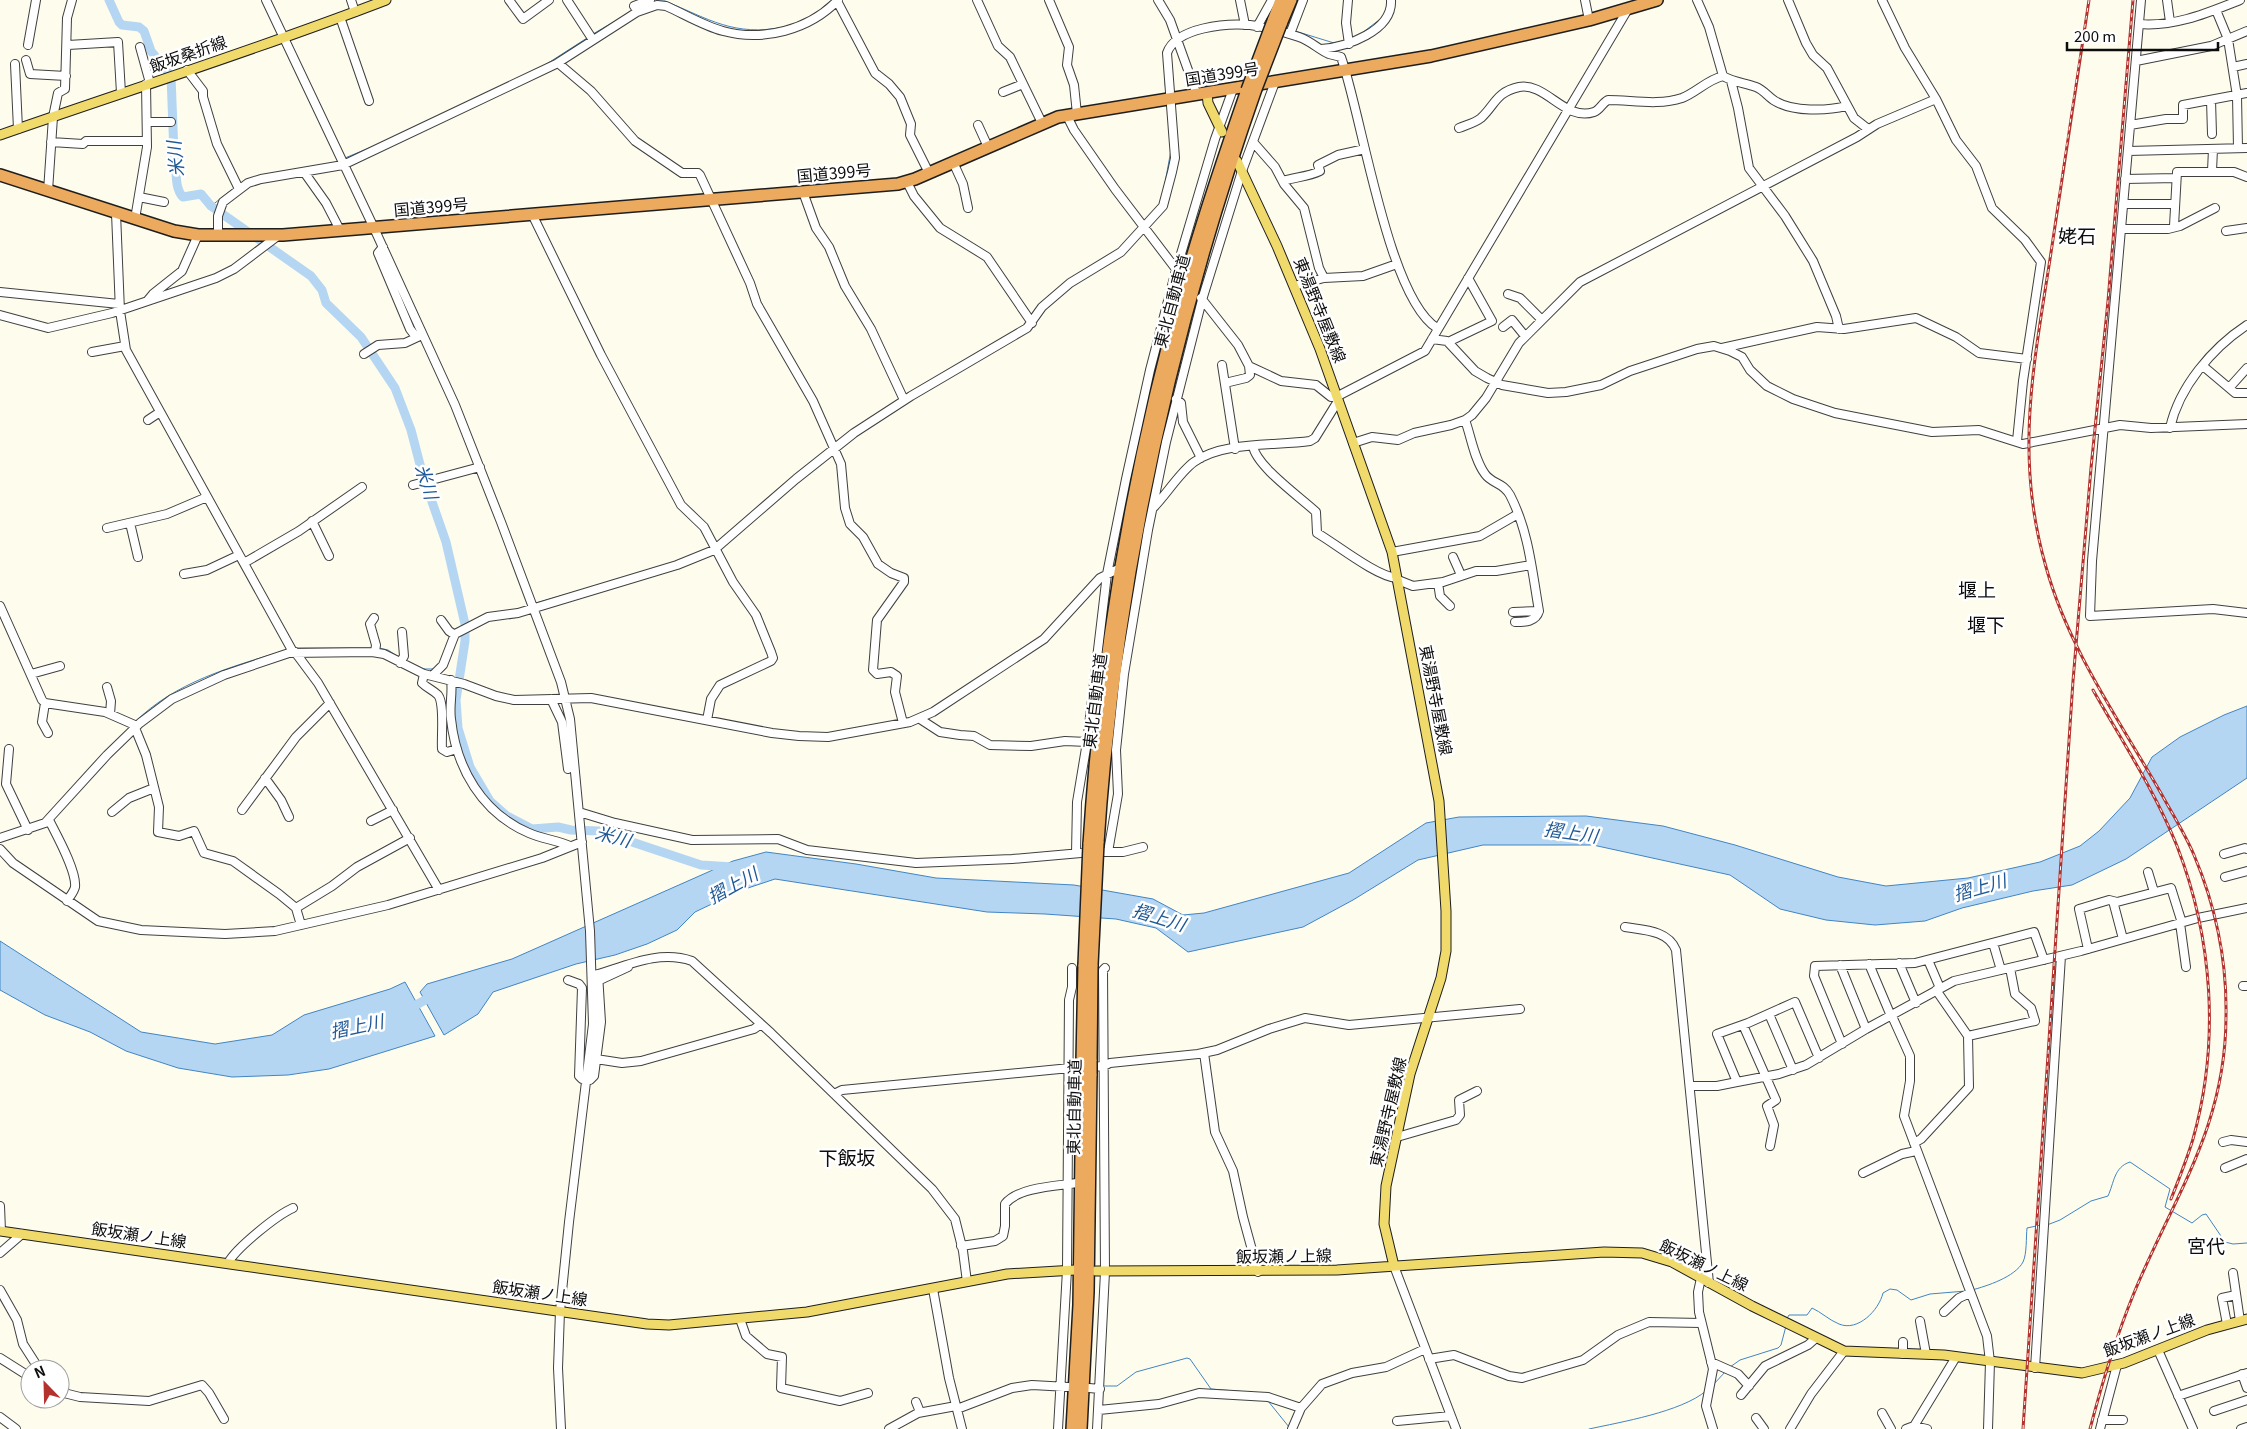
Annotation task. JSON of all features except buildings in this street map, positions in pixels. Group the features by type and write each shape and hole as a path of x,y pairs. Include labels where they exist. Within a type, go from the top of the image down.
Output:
{"highway":[{"name":"東北自動車道","path":"1081,1429 1088,1292 1088,965 1093,843 1114,670 1136,531 1154,442 1192,289 1252,89 1266,23 1281,0"},
{"name":"東北自動車道","path":"1266,23 1291,0"},
{"name":"国道399号","path":"0,175 174,231 198,235 279,235 374,228 908,182 1042,123 1072,115 1430,56 1589,20 1657,0"},
{"name":"東北自動車道","path":"1072,1429 1079,1305 1087,1074"}],"main road":[{"name":"飯坂桑折線","path":"0,135 171,75 284,39 386,0"},
{"path":"1202,94 1221,130"},
{"name":"東湯野寺屋敷線","path":"1237,162 1260,206 1320,349 1392,552 1439,801 1446,911 1445,956 1441,978 1410,1074 1386,1186 1383,1220 1394,1266"},
{"name":"飯坂瀬ノ上線","path":"0,1231 668,1325 808,1312 1020,1273 1071,1270"},
{"name":"飯坂瀬ノ上線","path":"1100,1272 1337,1270 1622,1251 1659,1257 1844,1351 1926,1354 2082,1373 2117,1365 2227,1324 2244,1320"}],"street":[{"path":"28,45 36,0"},
{"path":"48,191 53,117 57,95 65,91 68,45 67,18 72,0"},
{"path":"266,0 374,228 419,336 455,405 533,608 565,698 572,737 601,1022 594,1076 590,1080 580,1076 582,988 579,984 568,980"},
{"path":"351,0 355,12"},
{"path":"510,0 523,19 549,0"},
{"path":"567,0 591,37"},
{"path":"218,234 219,213 227,198 238,187 254,180 304,172 342,161 558,63 634,7 650,0"},
{"path":"634,7 662,4 722,31 772,34 805,24 822,14 838,0 874,74 889,84 900,97 911,124 910,135 928,173"},
{"path":"977,0 999,48 1010,57 1042,123"},
{"path":"1049,0 1069,47 1066,66 1074,85 1072,115 1074,130 1182,277"},
{"path":"1158,0 1202,94"},
{"path":"1240,0 1245,23"},
{"path":"1266,23 1272,0"},
{"path":"1291,32 1303,0"},
{"path":"1348,0 1346,23 1349,42"},
{"path":"1321,49 1349,42 1383,22 1390,11 1391,0"},
{"path":"1585,0 1589,20"},
{"path":"1697,0 1709,27 1723,76 1731,81 1762,90 1775,102 1798,108 1810,110 1846,106"},
{"path":"1788,0 1813,55 1827,68 1854,118 1868,130"},
{"path":"1882,0 1905,48 1936,99 1956,140 1976,166 1992,208 2025,240 2041,259 2017,441"},
{"path":"2141,0 2092,560 2090,616 2213,609 2247,613"},
{"path":"2167,0 2170,22"},
{"path":"2139,24 2153,25 2197,17 2240,0"},
{"path":"1153,508 1189,467 1201,458 1253,446 1310,441 1315,438 1337,399 1425,351 1628,9"},
{"path":"2216,10 2228,39 2233,67 2237,96 2238,148"},
{"path":"340,17 369,101"},
{"path":"457,749 447,752 442,749 441,700 435,692 422,683 428,675 443,665 455,633 488,617 507,616 676,565 714,547 833,446 903,398 1027,328 1042,308 1070,283 1113,259 1142,224 1163,206 1175,158 1167,53 1176,38 1187,33 1200,29 1245,23 1266,23 1314,43 1329,54 1341,57 1397,264 1412,299 1437,328"},
{"path":"2136,61 2197,49 2247,31"},
{"path":"68,45 118,42 121,93"},
{"path":"135,219 140,197 147,140 148,84 140,47"},
{"path":"26,60 30,74 66,76"},
{"path":"558,63 591,91 635,141 682,173 698,173 700,175 758,304 813,401 841,464 845,508 850,524 863,538 878,564 904,578 904,582 897,593 877,620 873,670 877,674 891,672 897,676 895,692 903,723"},
{"path":"15,64 18,129"},
{"path":"2233,67 2247,64"},
{"path":"187,70 204,91 203,97 218,144 238,187"},
{"path":"1459,128 1480,118 1500,94 1521,87 1534,87 1556,103 1585,114 1599,110 1608,100 1650,102 1676,100 1691,94 1714,78 1723,76"},
{"path":"1731,81 1749,168 1785,216 1813,261 1836,316 1839,329"},
{"path":"1108,852 1118,794 1116,750 1118,717 1140,562 1199,296 1275,82"},
{"path":"1003,92 1023,84"},
{"path":"1076,853 1077,802 1087,742 1107,574 1140,411 1176,270 1233,89"},
{"path":"2130,125 2183,119 2183,105 2247,94"},
{"path":"1353,443 1372,437 1398,440 1414,433 1465,420 1472,415 1497,382 1513,351 1525,336 1580,282 1868,130 1936,99"},
{"path":"2210,100 2212,134"},
{"path":"2238,120 2247,120"},
{"path":"146,122 171,122"},
{"path":"978,125 988,147"},
{"path":"51,142 83,144 86,141 147,140"},
{"path":"1253,142 1275,167 1283,181 1304,208 1324,278"},
{"path":"1283,181 1296,176 1313,175 1320,171 1318,165 1331,158 1365,148"},
{"path":"2128,151 2247,148"},
{"path":"2212,150 2212,171"},
{"path":"953,162 963,184 968,208"},
{"path":"304,172 326,203 340,230"},
{"path":"2174,226 2177,172 2234,172 2247,176"},
{"path":"2125,178 2176,178"},
{"path":"908,182 914,196 940,228 987,257 1031,321"},
{"path":"803,192 816,228 829,247 845,286 871,329 903,398"},
{"path":"140,197 164,202"},
{"path":"2123,204 2175,204"},
{"path":"2121,229 2168,229 2180,226 2216,208"},
{"path":"116,213 120,308 125,346 133,365 293,650 311,672 330,703 440,890"},
{"path":"532,214 576,306 681,505 704,527 733,582 756,615 773,658 771,661 753,668 735,679 720,684 711,699 708,720"},
{"path":"2226,231 2247,228"},
{"path":"148,300 182,271 198,235"},
{"path":"0,315 48,328 59,327 179,292 216,278 234,269 267,246 279,235"},
{"path":"1294,286 1324,278 1363,276 1397,264"},
{"path":"1432,339 1448,342 1492,321 1468,278"},
{"path":"0,292 120,308"},
{"path":"1508,294 1520,298 1542,319"},
{"path":"1199,296 1238,345 1249,366 1250,375 1246,378 1225,383"},
{"path":"1722,348 1817,327 1839,329 1909,318 1920,319 1956,337 1979,353 2027,359"},
{"path":"1503,328 1512,320 1525,336"},
{"path":"2170,428 2174,412 2186,387 2228,338 2247,325"},
{"path":"367,351 381,344 405,343 419,336"},
{"path":"1448,342 1475,371 1497,382 1527,391 1548,393 1566,392 1601,384 1630,371 1696,349 1714,346 1742,358 1750,370 1767,386 1793,398 1835,413 1932,432 1979,430 2023,444 2032,444 2105,427 2134,425 2150,428 2170,428 2247,424"},
{"path":"92,352 125,346"},
{"path":"1222,364 1235,449"},
{"path":"1249,366 1281,380 1316,386 1337,399"},
{"path":"2203,366 2236,393 2247,393"},
{"path":"2230,387 2247,368"},
{"path":"1176,399 1182,403 1183,422 1201,458"},
{"path":"148,420 160,412"},
{"path":"1465,420 1485,474 1504,486 1518,514 1527,540 1539,611 1536,617 1531,620 1514,622"},
{"path":"1253,446 1254,453 1262,462 1316,512 1317,533 1343,551 1410,586 1438,583 1476,570 1496,571 1531,565"},
{"path":"412,485 480,467"},
{"path":"244,563 312,521 362,487"},
{"path":"106,528 167,514 207,498"},
{"path":"1392,552 1480,536 1518,514"},
{"path":"312,521 330,556"},
{"path":"130,523 138,556"},
{"path":"184,574 207,570 239,556"},
{"path":"1453,557 1461,575"},
{"path":"0,838 49,820 134,725 172,699 199,685 293,650 375,650 401,660 428,675 451,680 496,696 514,700 591,698 772,733 828,737 920,719 1045,639 1100,578 1116,570"},
{"path":"1438,583 1440,596 1450,606"},
{"path":"0,606 45,703 42,722 48,733"},
{"path":"1514,612 1539,611"},
{"path":"374,618 370,624 375,650"},
{"path":"441,620 455,633"},
{"path":"401,660 402,632"},
{"path":"31,674 60,666"},
{"path":"451,680 451,718 457,749 475,789 486,804 530,834 570,846"},
{"path":"107,687 111,701 110,714"},
{"path":"551,699 562,722 568,769"},
{"path":"45,703 82,707 110,714 134,725 146,755 159,807 158,832 179,836 194,831 204,853 233,861 296,908 301,925"},
{"path":"242,810 296,737 330,703"},
{"path":"920,719 940,732 974,736 990,745 1031,746 1065,741 1087,742"},
{"path":"9,749 6,784 28,828"},
{"path":"265,778 278,796 289,817"},
{"path":"112,812 129,798 154,788"},
{"path":"371,821 393,810"},
{"path":"580,816 692,840 778,839 807,850 916,864 1012,859 1076,853 1123,852 1143,847"},
{"path":"49,820 58,836 75,880 74,891 67,901"},
{"path":"296,908 332,886 357,867 410,838"},
{"path":"0,849 13,863 98,921 142,930 225,934 275,931 388,905 542,858 582,841"},
{"path":"2224,854 2247,849"},
{"path":"2225,877 2247,871"},
{"path":"2148,872 2154,892"},
{"path":"2088,949 2079,909 2109,900 2113,901 2172,888 2181,923 2186,967"},
{"path":"2113,901 2122,939"},
{"path":"1690,1086 1717,1086 1793,1070 1819,1058 1866,1029 1954,981 2061,956 2221,912 2247,908"},
{"path":"1625,927 1658,932 1674,946 1690,1086 1705,1281 1698,1292 1701,1323 1712,1369 1706,1406 1713,1429"},
{"path":"1842,1044 1814,976 1815,966 1928,960 2034,932 2044,960"},
{"path":"1993,943 2001,970"},
{"path":"2035,1368 2061,956"},
{"path":"595,975 634,961 678,958 692,961 761,1024 904,1161 952,1213 962,1246 967,1282"},
{"path":"1863,1173 1915,1147 1920,1139 1969,1087 1968,1036 1938,989 1928,960"},
{"path":"1899,963 1916,1003"},
{"path":"1869,964 1910,1056 1910,1080 1904,1116 1987,1336 1990,1362 1988,1429"},
{"path":"1840,965 1866,1029"},
{"path":"1058,1429 1065,1387 1071,1270 1068,1184 1072,968"},
{"path":"1097,1429 1100,1389 1100,1272 1104,1181 1104,1066 1100,995 1102,970 1105,968"},
{"path":"1968,1036 2035,1021 2031,1008 2014,994 2010,968"},
{"path":"561,1429 558,1368 560,1311 593,1024 595,975"},
{"path":"1070,995 1079,995"},
{"path":"1737,1082 1717,1034 1743,1025 1795,1002 1819,1058"},
{"path":"834,1094 842,1090 1104,1066 1110,1063 1204,1053 1305,1018 1349,1025 1520,1009"},
{"path":"1769,1014 1793,1070"},
{"path":"596,1059 622,1063 641,1061 754,1029 761,1024"},
{"path":"1743,1025 1776,1100 1768,1105 1767,1108 1774,1125 1770,1146"},
{"path":"1204,1053 1215,1132 1233,1170 1258,1272"},
{"path":"1396,1137 1456,1120 1460,1115 1459,1100 1477,1091"},
{"path":"2223,1142 2231,1140 2247,1142"},
{"path":"2224,1168 2247,1159"},
{"path":"1096,1182 1104,1181"},
{"path":"962,1246 995,1241 1003,1236 1005,1204 1009,1200 1032,1190 1077,1183"},
{"path":"0,1206 0,1231"},
{"path":"228,1263 234,1253 293,1208"},
{"path":"0,1252 22,1234"},
{"path":"1394,1266 1456,1429"},
{"path":"2233,1273 2236,1295 2244,1320"},
{"path":"933,1289 962,1429"},
{"path":"0,1290 17,1320 23,1344 33,1359"},
{"path":"1944,1312 1959,1298 1970,1293"},
{"path":"2227,1324 2222,1298 2236,1295"},
{"path":"740,1319 746,1336 770,1356 781,1356 783,1368 781,1388 840,1401 868,1393"},
{"path":"1429,1359 1454,1355 1509,1376 1522,1378 1583,1360 1624,1332 1648,1322 1701,1323"},
{"path":"1920,1322 1926,1354"},
{"path":"1741,1395 1765,1366 1808,1345 1816,1338"},
{"path":"1902,1342 1903,1354"},
{"path":"1292,1429 1302,1408 1322,1384 1352,1373 1386,1367 1425,1349"},
{"path":"2158,1350 2193,1429"},
{"path":"1790,1429 1811,1394 1844,1351"},
{"path":"1914,1426 1956,1357"},
{"path":"0,1358 20,1371"},
{"path":"1711,1362 1738,1374 1750,1386"},
{"path":"2100,1429 2117,1365"},
{"path":"2178,1396 2245,1374 2247,1388"},
{"path":"70,1394 80,1397 149,1401 179,1394 202,1385 209,1393 224,1419"},
{"path":"889,1429 920,1412 957,1408 1012,1388 1032,1385 1065,1387"},
{"path":"1089,1388 1100,1389"},
{"path":"1099,1410 1159,1404 1199,1392 1268,1397 1302,1408"},
{"path":"2214,1411 2247,1400"},
{"path":"916,1402 920,1412"},
{"path":"1882,1413 1891,1429"},
{"path":"1397,1421 1450,1416"},
{"path":"0,1417 16,1429"},
{"path":"1756,1418 1764,1429"},
{"path":"2102,1420 2123,1420"},
{"path":"1906,1429 1914,1426 1926,1429"},
{"path":"2241,1429 2247,1427"}],"water":[{"path":"2247,706 2247,778 2126,859 2072,885 2033,891 1962,908 1925,921 1875,925 1826,920 1780,909 1730,875 1593,845 1483,845 1418,860 1353,900 1303,927 1188,952 1156,928 1116,919 987,912 775,879 739,891 695,912 677,930 647,944 615,955 576,964 493,992 478,1014 444,1035 420,992 427,984 512,959 733,861 766,852 856,864 936,878 1074,885 1153,899 1183,915 1204,913 1349,873 1426,823 1459,817 1586,816 1663,826 1735,845 1838,877 1886,886 1968,878 2040,862 2080,846 2099,831 2130,798 2152,757 2180,737"},
{"path":"0,941 141,1032 215,1044 272,1035 304,1015 390,989 405,982 435,1036 329,1069 288,1075 232,1077 178,1068 126,1051 90,1032 45,1015 0,990"}],"waterway":[{"name":"米川","path":"109,0 122,25 139,27 144,31 151,51 171,76 174,154 180,193 183,197 201,194 211,206 311,276 322,290 326,303 361,337 395,388 411,430 423,476 446,542 465,624 465,641 456,700 458,728 470,767 490,801 507,816 532,829 558,827 571,830 599,831 701,865 733,867"},
{"path":"821,9 832,0"},
{"path":"657,1 665,1 709,20 736,28 751,30 784,27"},
{"path":"593,34 624,16"},
{"path":"1362,33 1379,20"},
{"path":"1295,31 1334,43"},
{"path":"542,67 587,38"},
{"path":"1165,81 1166,95"},
{"path":"345,158 374,146"},
{"path":"1165,183 1171,150"},
{"path":"211,206 234,188"},
{"path":"926,383 979,352"},
{"path":"536,603 602,584"},
{"name":"米川","path":"456,629 471,622"},
{"path":"294,648 373,648"},
{"path":"379,648 388,650 400,658"},
{"path":"135,722 151,708 186,686 224,670 283,651"},
{"path":"422,669 435,669"},
{"name":"摺上川","path":"409,1009 434,995"},
{"path":"2047,1225 2060,1220 2091,1201 2108,1196 2115,1176 2125,1164 2130,1162 2170,1189 2165,1207 2192,1223 2206,1214 2225,1242 2233,1244 2247,1243"},
{"path":"1972,1290 2000,1280 2014,1272 2023,1262 2027,1228 2041,1225"},
{"path":"1786,1320 1789,1315 1807,1315 1812,1308 1839,1324 1853,1325 1867,1318 1881,1300 1883,1293 1890,1289 1897,1290 1911,1300 1930,1294 1966,1291"},
{"path":"1730,1367 1740,1360 1778,1348 1781,1345 1786,1326"},
{"path":"1104,1386 1117,1386 1136,1372 1187,1358 1190,1359 1211,1389 1260,1393"},
{"path":"1713,1385 1726,1371"},
{"path":"1589,1429 1682,1405 1706,1391"},
{"path":"1268,1401 1289,1427"}],"railway":[{"path":"2089,0 2039,328 2030,406 2031,485 2036,525 2046,567 2068,627 2097,684 2183,832 2194,855 2202,875 2219,934 2226,995 2224,1056 2217,1092 2207,1127 2195,1160 2127,1310 2099,1395 2090,1429"},
{"path":"2023,1429 2073,681 2091,468 2108,301 2133,0"},
{"path":"2093,690 2159,806 2177,846 2189,881 2205,954 2209,991 2209,1029 2202,1103 2186,1162 2171,1199"}],"district":[{"name":"姥石","path":"2077,236"},
{"name":"堰上","path":"1977,590"},
{"name":"堰下","path":"1986,625"},
{"name":"下飯坂","path":"847,1158"},
{"name":"宮代","path":"2206,1246"}]}
